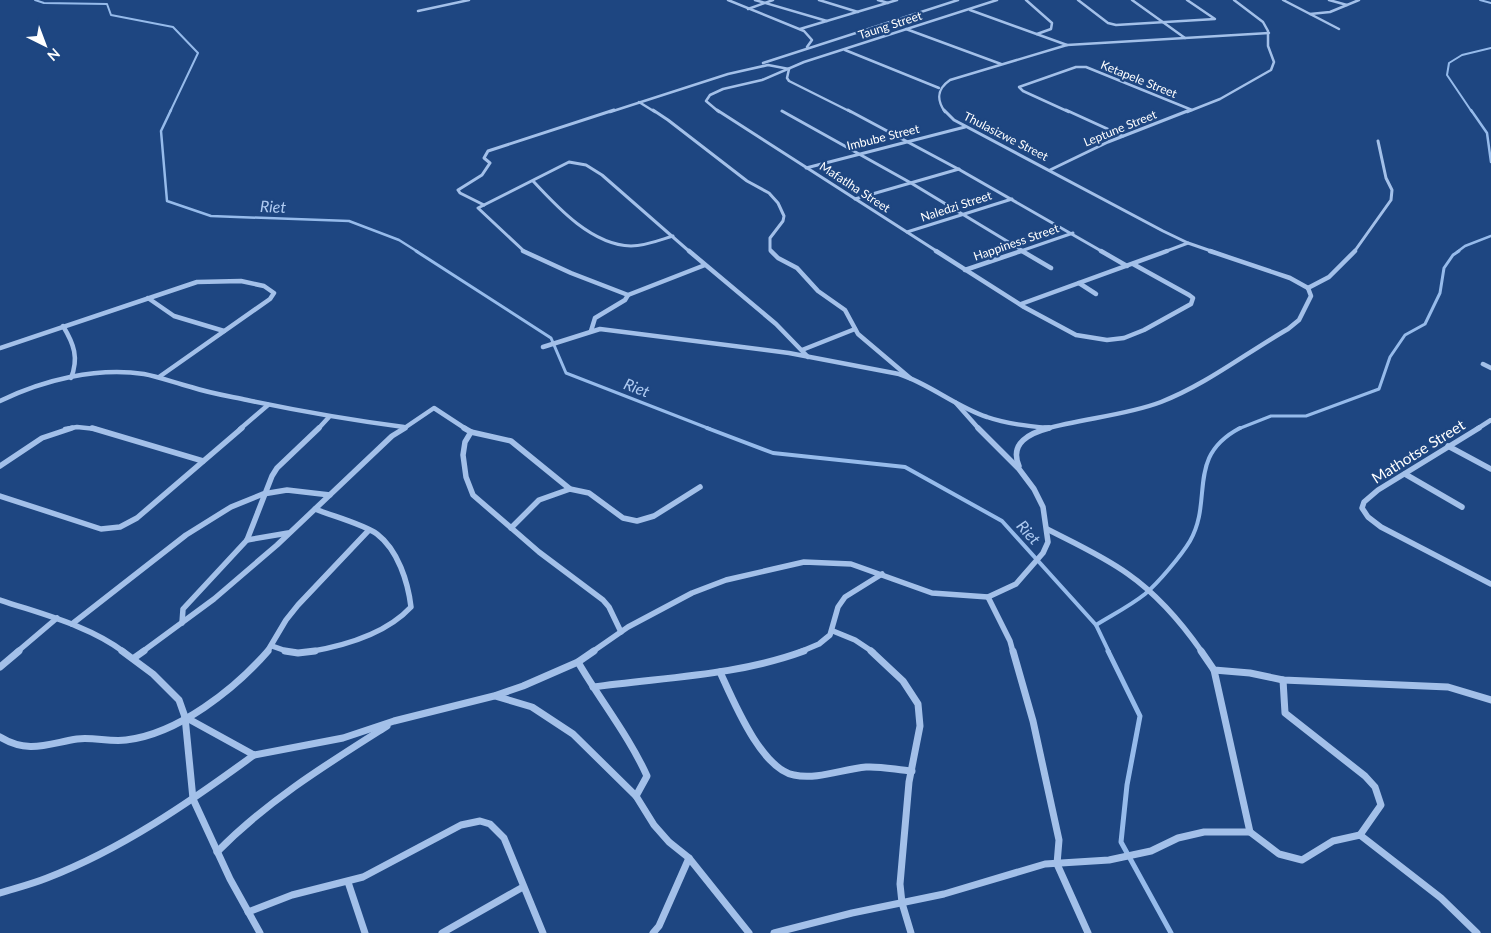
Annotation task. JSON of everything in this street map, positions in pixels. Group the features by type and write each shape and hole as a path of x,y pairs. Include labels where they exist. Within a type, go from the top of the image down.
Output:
{"street":[{"path":"418,11 468,0"},
{"path":"728,0 800,29 812,40 803,49"},
{"path":"755,0 828,21"},
{"path":"748,9 773,0"},
{"path":"819,0 858,12"},
{"path":"878,0 888,3"},
{"path":"800,29 897,0"},
{"path":"484,205 460,193 458,190 477,179 489,168 491,164 484,158 485,153 639,102 753,68 803,49 958,0"},
{"name":"Taung Street","path":"789,69 997,0"},
{"path":"1026,0 1052,23 1050,29 1037,34"},
{"path":"1078,0 1114,25 1164,24 1215,19 1187,0"},
{"path":"1132,0 1185,38"},
{"path":"1234,0 1258,17 1269,34"},
{"path":"1283,0 1339,30"},
{"path":"1329,0 1349,6"},
{"path":"1308,14 1330,12 1349,6 1359,0"},
{"path":"969,10 1067,45"},
{"path":"906,29 1001,64"},
{"path":"845,50 939,88 950,80 1067,45 1269,34"},
{"name":"Leptune Street","path":"1050,170 1123,136 1227,96 1271,70 1274,62 1268,46 1269,34"},
{"path":"753,68 774,65 789,69"},
{"name":"Ketapele Street","path":"1123,136 1023,91 1019,86 1082,67 1091,68 1192,110"},
{"name":"Naledzi Street","path":"789,69 787,78 789,81 907,141 1040,215"},
{"name":"Mafatlha Street","path":"789,69 762,80 723,88 710,95 706,101 713,108 1030,311 1076,335 1114,340 1144,330 1191,304 1193,298 1189,295 1133,264"},
{"name":"Thulasizwe Street","path":"939,88 938,94 942,109 946,114 966,127 1188,243 1290,278 1308,288"},
{"path":"639,102 668,120 747,181 769,193 778,203 784,216 783,221 770,238 770,250 778,258 796,268 818,291 845,310 855,329 867,343 911,378 956,403 999,420 1049,428"},
{"path":"782,111 911,183 1051,268"},
{"name":"Imbube Street","path":"806,168 966,127"},
{"path":"1020,469 1015,451 1018,445 1035,433 1049,428 1129,412 1189,390 1288,329 1299,320 1311,296 1308,288 1326,281 1338,270 1363,240 1378,220 1384,207 1391,200 1392,190 1386,178 1378,141"},
{"path":"628,295 625,292 565,270 523,251 494,221 479,210 479,207 569,162 586,165 602,175 776,324 808,357"},
{"path":"855,199 959,169"},
{"path":"533,181 546,196 582,226 610,243 638,246 673,236"},
{"name":"Naledzi Street","path":"907,232 1012,199"},
{"name":"Happiness Street","path":"1040,215 1127,266"},
{"name":"Happiness Street","path":"965,270 1072,233"},
{"path":"1021,304 1188,243"},
{"path":"591,331 595,318 625,300 628,295 705,265"},
{"path":"0,348 197,282 225,280 256,284 274,293 270,300 224,330 159,377"},
{"path":"1078,283 1096,294"},
{"path":"148,298 172,317 224,330"},
{"path":"63,326 75,347 75,366 70,378"},
{"path":"802,350 855,329"},
{"path":"543,347 591,331 619,330 808,357 911,378"},
{"path":"1483,364 1491,368"},
{"path":"0,401 22,390 70,378 120,373 159,377 198,390 329,418 404,427"},
{"path":"0,893 53,876 94,857 193,800 254,754 343,738 394,721 494,696 537,681 578,662 652,613 711,585 804,562 851,564 932,593 988,597 1016,584 1043,553 1048,542 1040,498 1020,469 984,435 956,403"},
{"path":"0,496 101,529 113,530 132,522 268,405"},
{"path":"134,658 229,586 404,427 434,408 471,432 510,441 570,489 589,493 623,518 637,520 654,516 700,487"},
{"path":"182,623 183,609 247,540 277,468 304,445 329,418"},
{"name":"Mathotse Street","path":"1491,420 1370,496 1364,502 1362,508 1368,517 1381,527 1491,584"},
{"path":"0,466 47,435 81,426 98,429 203,461"},
{"path":"471,432 465,442 465,471 468,487 473,495 510,528 610,606 613,619 621,632"},
{"path":"1448,446 1491,469"},
{"path":"1405,474 1462,507"},
{"path":"72,624 204,522 231,507 265,494 298,489 330,495"},
{"path":"510,528 540,500 570,489"},
{"path":"272,646 287,652 302,653 345,643 392,623 411,607 411,601 400,567 387,543 368,530 315,509"},
{"path":"1047,529 1136,579 1187,630 1214,670 1250,832"},
{"path":"0,737 14,745 36,749 80,739 129,740 160,731 185,717 228,689 255,665 272,646 290,615 368,530"},
{"path":"247,540 290,532"},
{"path":"592,687 627,681 753,668 776,661 819,644 833,631 833,615 840,603 850,593 882,574"},
{"path":"988,597 1010,642 1033,721 1048,797 1059,840 1057,864 1088,933"},
{"path":"0,600 57,618 96,635 134,658 179,700 185,717 193,800 217,852 260,933"},
{"path":"0,667 57,618"},
{"path":"833,631 855,640 876,654 915,697 918,704 921,719 902,845 900,884 902,903 911,933"},
{"path":"578,662 592,687 637,754 647,776 636,796"},
{"path":"1214,670 1250,673 1283,680 1448,687 1491,700"},
{"path":"720,672 763,750 774,764 786,772 796,776 805,776 878,766 912,771"},
{"path":"774,933 852,912 944,894 1045,864 1115,859 1151,851 1178,838 1204,832 1250,832 1279,854 1302,860 1333,841 1360,835 1381,806 1376,789 1358,770 1298,726 1285,713 1283,680"},
{"path":"494,696 532,707 573,734 636,796 654,825 669,842 689,858 749,933"},
{"path":"185,717 254,754"},
{"path":"217,852 239,828 298,785 394,721"},
{"path":"248,912 292,896 348,882 380,868 461,825 476,821 487,822 498,828 504,838 543,933"},
{"path":"1360,835 1442,898 1477,933"},
{"path":"654,933 659,926 689,858"},
{"path":"348,882 366,933"},
{"path":"442,933 524,887"}],"waterway":[{"name":"Riet","path":"35,0 44,3 107,4 111,15 173,27 198,53 170,112"},
{"path":"1480,0 1491,3"},
{"path":"1472,112 1447,75 1449,63 1462,55 1491,48"},
{"name":"Riet","path":"171,110 161,131 167,201 211,216 349,221 399,240 418,252"},
{"path":"1471,110 1487,133 1491,162"},
{"path":"1457,252 1465,246 1491,236"},
{"name":"Riet","path":"416,251 551,338 566,373 710,429"},
{"path":"1239,429 1271,416 1306,416 1379,389 1390,357 1405,335 1425,324 1440,293 1444,268 1453,255 1459,251"},
{"name":"Riet","path":"707,428 773,453 905,467 1002,521 1096,625"},
{"path":"1096,625 1145,594 1181,554 1190,541 1197,525 1206,465 1212,452 1223,439 1239,429"},
{"name":"Riet","path":"1096,625 1109,652"},
{"name":"Riet","path":"1108,651 1140,716 1127,785 1121,842 1171,933"}]}
